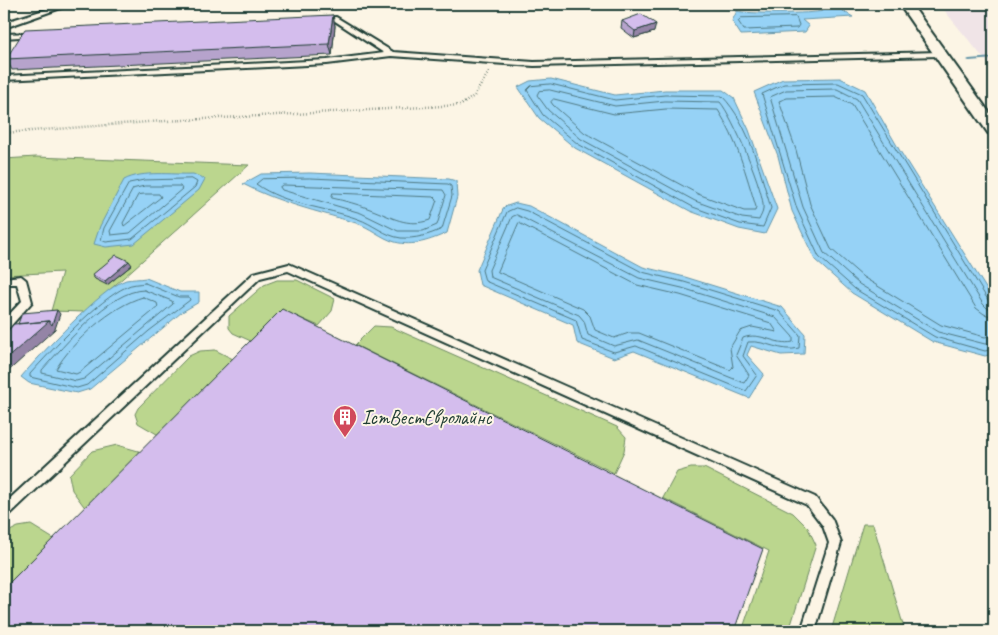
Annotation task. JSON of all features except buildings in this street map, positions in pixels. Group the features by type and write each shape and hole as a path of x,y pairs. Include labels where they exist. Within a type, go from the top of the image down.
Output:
{"street":[{"path":"905,4 994,130"}],"lane":[{"path":"4,26 11,22 69,4"},
{"path":"317,20 336,19 391,54"},
{"path":"4,36 43,34"},
{"path":"4,78 327,62 391,54 534,64 940,54"},
{"path":"4,512 257,275 289,267 811,501 828,522 835,543 808,631"},
{"path":"4,281 21,280 27,302 4,326"}],"path":[{"path":"4,133 138,123 461,105 474,96 496,61"}],"shaded area":[{"path":"939,4 994,4 994,71"}],"green space":[{"path":"36,157 249,165 85,312 51,311 62,272 4,275 4,159"},
{"path":"277,280 297,280 335,299 332,311 319,326 286,312 253,342 233,333 229,328 229,316 264,285"},
{"path":"374,326 391,327 617,427 626,437 624,451 614,473 355,345"},
{"path":"215,350 237,361 162,437 138,423 135,414 138,408 189,356 200,351"},
{"path":"117,445 142,452 86,509 72,490 69,475 92,451"},
{"path":"691,468 704,468 793,513 808,528 816,545 789,631 742,631 769,551 663,498 677,472"},
{"path":"863,524 873,524 905,631 831,631"},
{"path":"31,525 57,541 4,596 4,534 18,527"}],"water":[{"path":"836,5 846,8 843,11 853,17 802,20 809,26 805,32 741,35 732,21 737,11 807,13 822,11"},
{"path":"840,78 865,90 900,151 994,301 994,354 985,356 933,342 852,293 815,260 792,211 778,156 754,92 783,79"},
{"path":"551,79 615,95 665,90 723,90 734,98 749,130 777,209 765,234 739,229 690,211 575,148 539,118 518,87 530,81"},
{"path":"310,173 449,179 456,181 457,197 447,233 415,243 395,242 361,225 284,202 243,184 261,174"},
{"path":"149,174 193,174 205,179 199,190 134,244 106,247 94,244 100,226 124,180"},
{"path":"516,203 529,206 643,267 685,277 782,307 805,334 804,354 781,355 751,346 747,355 764,374 749,398 634,351 614,358 577,343 573,325 480,285 477,270 504,207"},
{"path":"146,278 180,292 199,292 199,302 182,312 90,389 77,393 29,383 21,377 72,323 102,295 126,280"}],"waterway":[{"path":"969,60 994,58"}],"place":[{"name":"ІстВестЄвролайнс","path":"345,438"}]}
